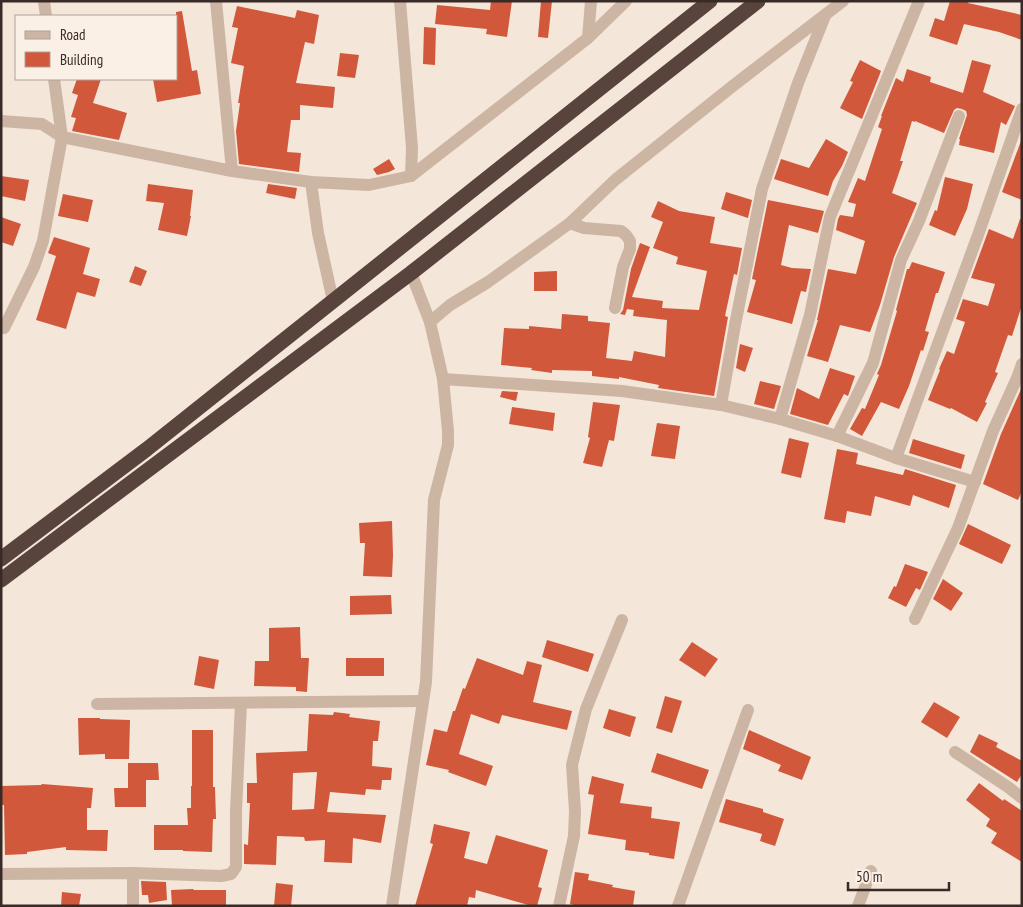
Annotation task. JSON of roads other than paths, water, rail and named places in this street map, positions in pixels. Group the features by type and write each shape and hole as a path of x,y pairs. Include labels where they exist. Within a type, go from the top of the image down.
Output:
{"highway":[{"path":"1,559 147,449 710,1"},
{"path":"1,580 411,273 758,1"},
{"path":"147,449 158,463"}],"street":[{"path":"44,1 46,15"},
{"path":"216,1 232,171"},
{"path":"400,1 412,148 411,176"},
{"path":"588,38 591,1"},
{"path":"1,121 42,124 62,137 232,171 311,182 369,185 411,176 588,38 626,1"},
{"path":"430,322 450,305 488,282 570,223 615,180 843,1"},
{"path":"780,419 810,315 830,216 919,1"},
{"path":"721,405 762,189 798,83 826,14"},
{"path":"4,328 34,267 43,240 62,137 54,80"},
{"path":"896,458 978,235 1022,108"},
{"path":"838,436 873,363 901,260 919,221 959,116"},
{"path":"311,182 318,233 333,301"},
{"path":"570,223 584,228 621,231 630,241 630,249 623,267 616,308"},
{"path":"392,906 426,682 434,500 448,445 443,379 430,322 411,273"},
{"path":"915,619 958,528 993,431 1022,364"},
{"path":"443,379 622,391 721,405 780,419 838,436 896,458 975,482"},
{"path":"560,906 574,836 575,811 572,765 586,709 622,620"},
{"path":"97,704 423,701"},
{"path":"1,874 133,873 221,876 231,874 236,867 236,811 241,702"},
{"path":"678,906 748,710"},
{"path":"955,752 1021,795"},
{"path":"858,906 871,872"},
{"path":"133,873 133,906"}]}
